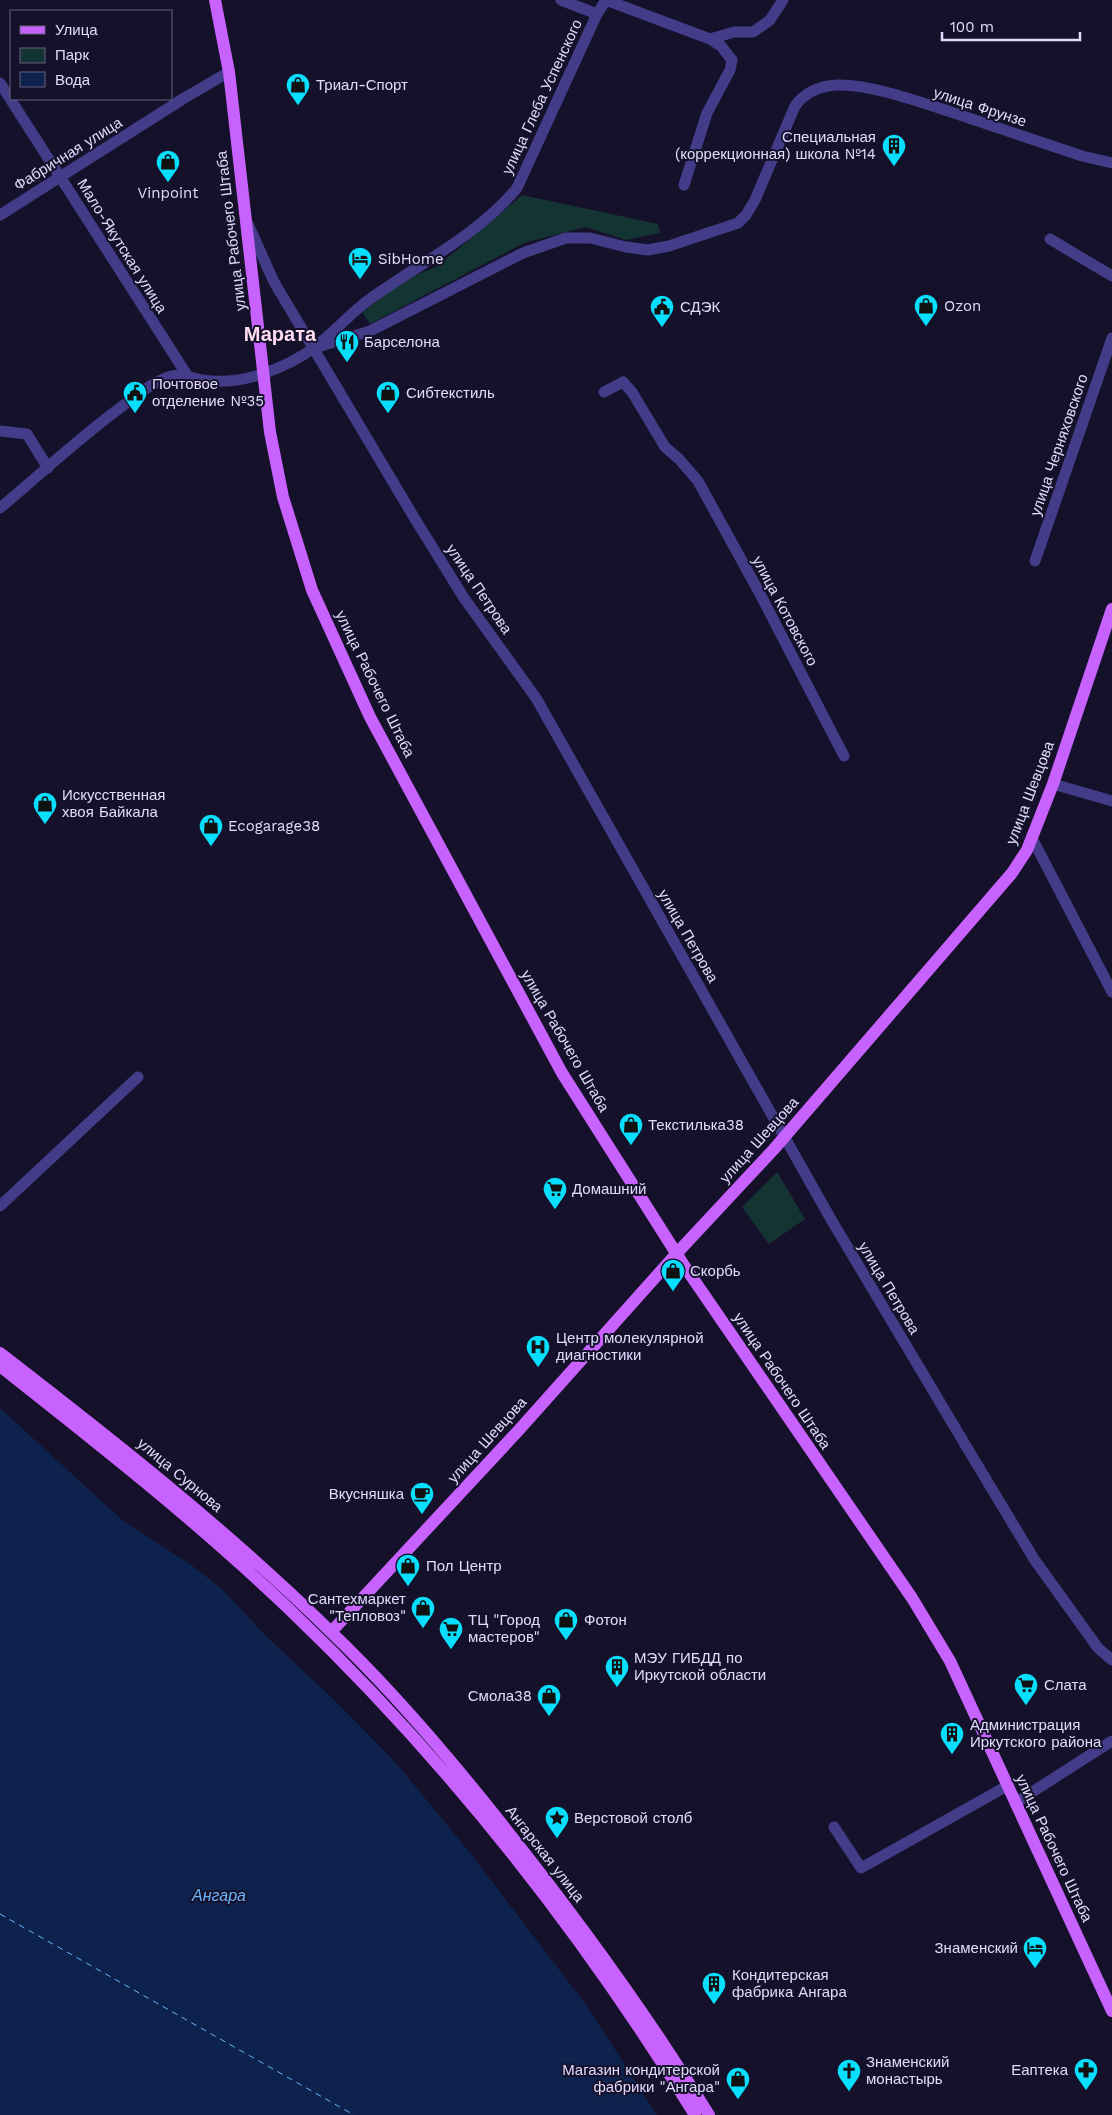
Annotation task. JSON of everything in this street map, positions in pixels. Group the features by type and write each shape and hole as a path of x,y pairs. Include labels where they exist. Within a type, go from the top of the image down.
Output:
{"main road":[{"name":"улица Рабочего Штаба","path":"216,0 230,72 270,432 283,497 312,590 370,717 562,1073 677,1253 848,1508 912,1598 950,1661 1112,2011"},
{"name":"улица Шевцова","path":"332,1632 499,1452 677,1253 785,1137 1012,873 1028,850 1053,784 1112,609"},
{"name":"улица Сурнова","path":"0,1353 95,1426 223,1532 332,1632"},
{"name":"улица Сурнова","path":"0,1366 116,1458 218,1544 326,1645"},
{"name":"Ангарская улица","path":"332,1632 427,1733 526,1855 598,1949 709,2115"},
{"name":"Ангарская улица","path":"326,1645 421,1744 520,1864 591,1957 695,2115"}],"street":[{"path":"561,0 597,14"},
{"path":"606,0 710,39 721,46 732,60 730,70 707,113 684,186"},
{"name":"улица Глеба Успенского","path":"314,348 361,305 465,236 506,202 517,188 597,14 606,0"},
{"path":"710,39 734,32 753,32 770,20 784,0"},
{"name":"Фабричная улица","path":"0,215 230,72"},
{"name":"Мало-Якутская улица","path":"0,83 10,98"},
{"name":"улица Фрунзе","path":"314,348 370,331 523,252 566,238 590,238 626,247 648,250 668,246 738,223 746,215 755,200 795,106 810,91 838,85 880,91 1082,156 1112,163"},
{"name":"Мало-Якутская улица","path":"11,100 187,375"},
{"name":"улица Петрова","path":"247,222 274,282 364,434 464,598 536,698 906,1346 1034,1558 1098,1648 1112,1660"},
{"path":"1050,239 1112,276"},
{"name":"улица Черняховского","path":"1034,561 1112,338"},
{"path":"0,508 109,416 157,382 173,375 187,375 203,380 238,380 263,374 314,348"},
{"name":"улица Котовского","path":"604,392 623,382 632,392 665,447 680,459 698,481 759,592 844,756"},
{"path":"0,432 27,434 48,468"},
{"path":"1053,784 1112,801"},
{"path":"1032,838 1112,992"},
{"path":"0,1206 138,1077"},
{"path":"1015,1803 1112,1741"},
{"path":"834,1827 861,1868 1007,1786"}],"green space":[{"path":"522,195 658,224 660,233 626,240 586,227 524,243 370,324 362,312 404,280 438,266"},
{"path":"777,1172 805,1219 769,1244 742,1207"}],"water":[{"name":"Ангара","path":"0,1408 122,1520 190,1564 222,1589 265,1635 332,1698 396,1763 467,1849 587,2006 657,2115 0,2115"}],"ferry route":[{"path":"0,1914 354,2115"}],"place":[{"name":"Триал-Спорт","path":"298,106"},
{"name":"Специальная (коррекционная) школа №14","path":"894,167"},
{"name":"Vinpoint","path":"168,183"},
{"name":"SibHome","path":"360,280"},
{"name":"Ozon","path":"926,327"},
{"name":"СДЭК","path":"662,328"},
{"name":"Барселона","path":"347,363"},
{"name":"Почтовое отделение №35","path":"135,414"},
{"name":"Сибтекстиль","path":"388,414"},
{"name":"Искусственная хвоя Байкала","path":"45,825"},
{"name":"Ecogarage38","path":"211,847"},
{"name":"Текстилька38","path":"631,1146"},
{"name":"Домашний","path":"555,1210"},
{"name":"Скорбь","path":"673,1292"},
{"name":"Центр молекулярной диагностики","path":"538,1368"},
{"name":"Вкусняшка","path":"422,1515"},
{"name":"Пол Центр","path":"408,1587"},
{"name":"Сантехмаркет \"Тепловоз\"","path":"423,1629"},
{"name":"Фотон","path":"566,1641"},
{"name":"ТЦ \"Город мастеров\"","path":"451,1650"},
{"name":"МЭУ ГИБДД по Иркутской области","path":"617,1688"},
{"name":"Слата","path":"1026,1706"},
{"name":"Смола38","path":"549,1717"},
{"name":"Администрация Иркутского района","path":"952,1755"},
{"name":"Верстовой столб","path":"557,1839"},
{"name":"Знаменский","path":"1035,1969"},
{"name":"Кондитерская фабрика Ангара","path":"714,2005"},
{"name":"Еаптека","path":"1086,2091"},
{"name":"Знаменский монастырь","path":"849,2092"},
{"name":"Магазин кондитерской фабрики \"Ангара\"","path":"738,2100"}],"district":[{"name":"Марата","path":"280,334"}]}
